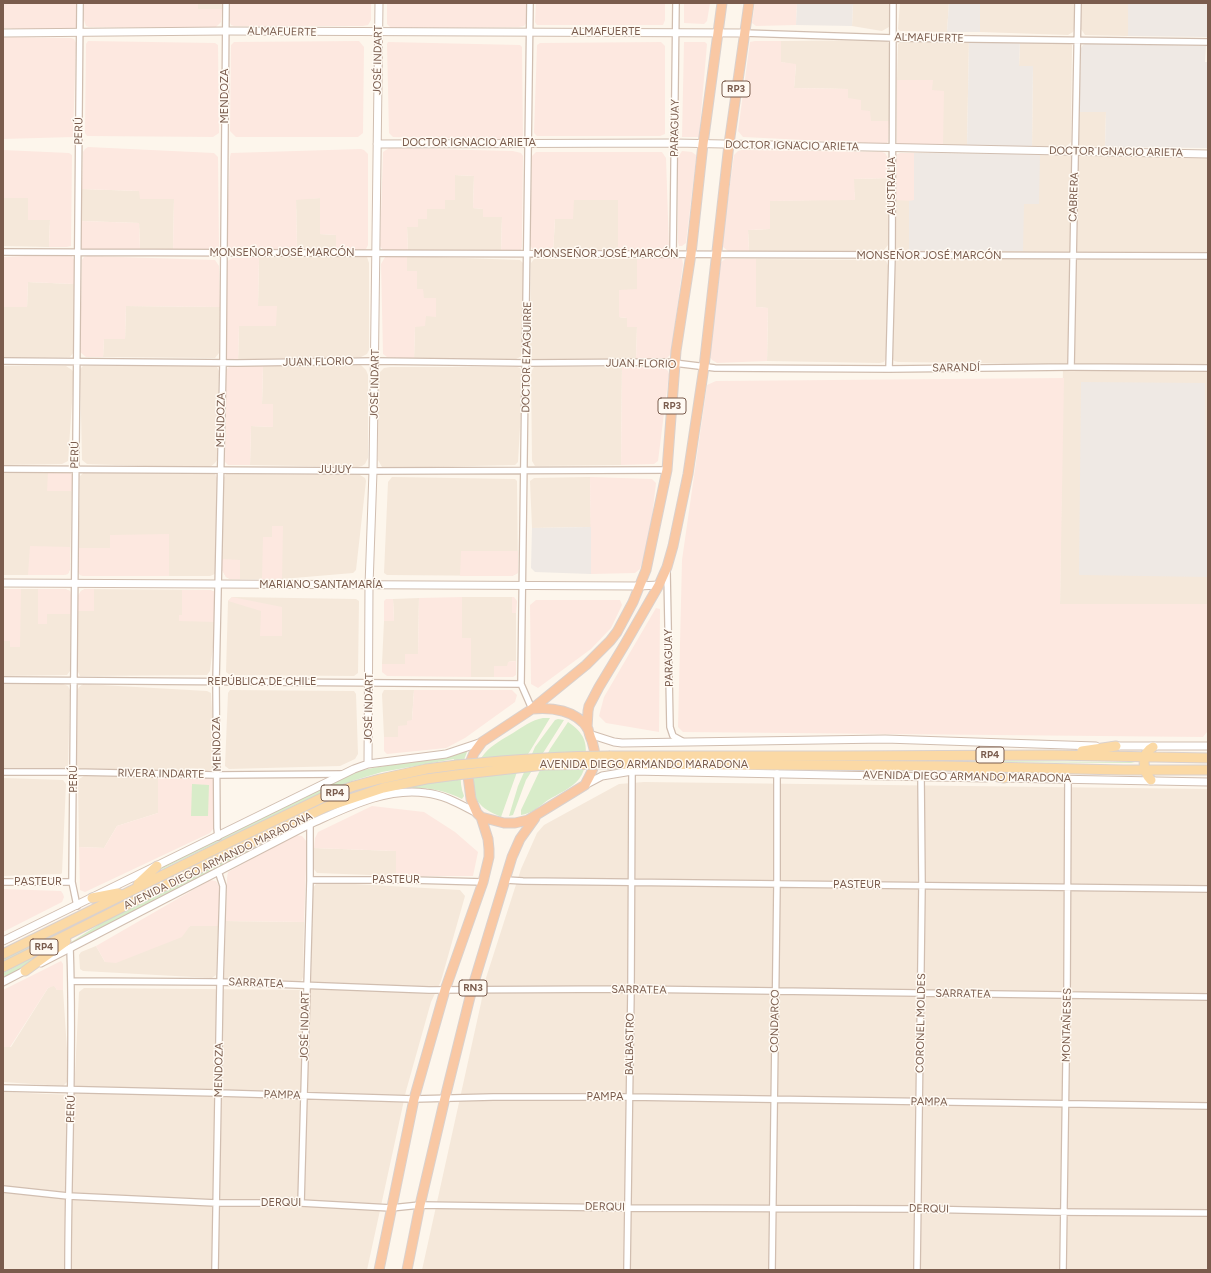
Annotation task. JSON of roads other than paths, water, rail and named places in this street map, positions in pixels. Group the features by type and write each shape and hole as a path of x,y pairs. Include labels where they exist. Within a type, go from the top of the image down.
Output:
{"highway":[{"name":"RP3","path":"532,709 586,666 610,641 624,620 633,602 650,556 667,470 676,363 722,3"},
{"name":"RP3","path":"588,731 588,711 599,686 659,585 667,567 673,546 688,474 704,367 729,144 748,3"},
{"path":"532,709 553,709 571,714 588,731 595,752 595,760 593,770 585,785"},
{"name":"RN3","path":"379,1270 414,1099 445,990 483,882 489,857 488,839 471,799 468,786 470,763 474,753 482,742 532,709"},
{"name":"RN3","path":"479,815 504,823 515,823 528,820 538,816 585,785"},
{"name":"RN3","path":"408,1270 420,1205 472,989 512,857 520,839 538,816"}],"main road":[{"path":"1052,755 1116,746"},
{"path":"1151,780 1144,770 1145,756 1148,749 1153,746"},
{"name":"AVENIDA DIEGO ARMANDO MARADONA","path":"3,967 226,855 326,808 383,788 426,778 544,765 610,760 843,756 1052,755 1208,758"},
{"name":"AVENIDA DIEGO ARMANDO MARADONA","path":"3,954 221,846 328,795 380,778 419,770 519,759 568,756 610,760 1208,770"},
{"path":"943,766 1004,778"},
{"path":"92,898 132,891 157,866"},
{"path":"25,971 84,927"}],"street":[{"name":"PERÚ","path":"77,906 72,882 74,772 75,469 78,362 80,3"},
{"name":"MENDOZA","path":"218,837 216,681 223,363 226,3"},
{"name":"JOSÉ INDART","path":"368,764 369,586 374,471 375,253 379,3"},
{"name":"DOCTOR EIZAGUIRRE","path":"530,3 527,363 521,684 532,709"},
{"name":"PARAGUAY","path":"673,254 676,3"},
{"name":"AUSTRALIA","path":"889,369 892,256 894,3"},
{"name":"CABRERA","path":"1071,367 1078,3"},
{"name":"ALMAFUERTE","path":"3,33 226,31 744,33 893,38 1078,39 1208,42"},
{"name":"DOCTOR IGNACIO ARIETA","path":"377,144 729,144 1208,154"},
{"name":"MONSEÑOR JOSÉ MARCÓN","path":"3,252 224,254 375,253 528,255 691,254 892,256 1208,256"},
{"name":"JUAN FLORIO","path":"3,361 223,363 375,361 676,363 704,367"},
{"name":"SARANDÍ","path":"704,367 889,369 1071,367 1208,368"},
{"name":"JUJUY","path":"3,469 374,471 667,470"},
{"name":"PARAGUAY","path":"667,567 670,727 673,736 684,742"},
{"name":"MARIANO SANTAMARÍA","path":"3,583 369,586 659,585"},
{"name":"REPÚBLICA DE CHILE","path":"3,680 521,684"},
{"name":"AVENIDA DIEGO ARMANDO MARADONA","path":"588,731 614,742 622,743 885,739 1051,745 1208,746"},
{"name":"AVENIDA DIEGO ARMANDO MARADONA","path":"3,941 218,837 343,774 368,764 446,754 482,742"},
{"name":"AVENIDA DIEGO ARMANDO MARADONA","path":"585,785 602,776 632,771 1208,782"},
{"name":"BALBASTRO","path":"627,1270 632,771"},
{"name":"RIVERA INDARTE","path":"3,772 217,775 343,774"},
{"name":"CONDARCO","path":"772,1270 777,773"},
{"name":"CORONEL MOLDES","path":"917,1270 922,885 921,777"},
{"name":"MONTAÑESES","path":"1063,1270 1066,1103 1068,779"},
{"name":"AVENIDA DIEGO ARMANDO MARADONA","path":"3,982 310,824 342,810 382,796 396,793 415,792 433,794 450,800 479,815"},
{"name":"JOSÉ INDART","path":"301,1203 310,880 310,824"},
{"name":"MENDOZA","path":"215,1270 220,982 224,886 218,871"},
{"name":"PASTEUR","path":"310,880 483,882"},
{"name":"PASTEUR","path":"506,880 1208,889"},
{"name":"PASTEUR","path":"3,882 72,882"},
{"name":"PERÚ","path":"68,1270 68,1196 71,1090 70,948"},
{"name":"SARRATEA","path":"71,980 220,982 445,990 631,989 1208,997"},
{"name":"PAMPA","path":"3,1088 414,1099 629,1097 1208,1106"},
{"name":"DERQUI","path":"3,1189 68,1196 216,1203 301,1203 391,1208 420,1205 1208,1213"}]}
